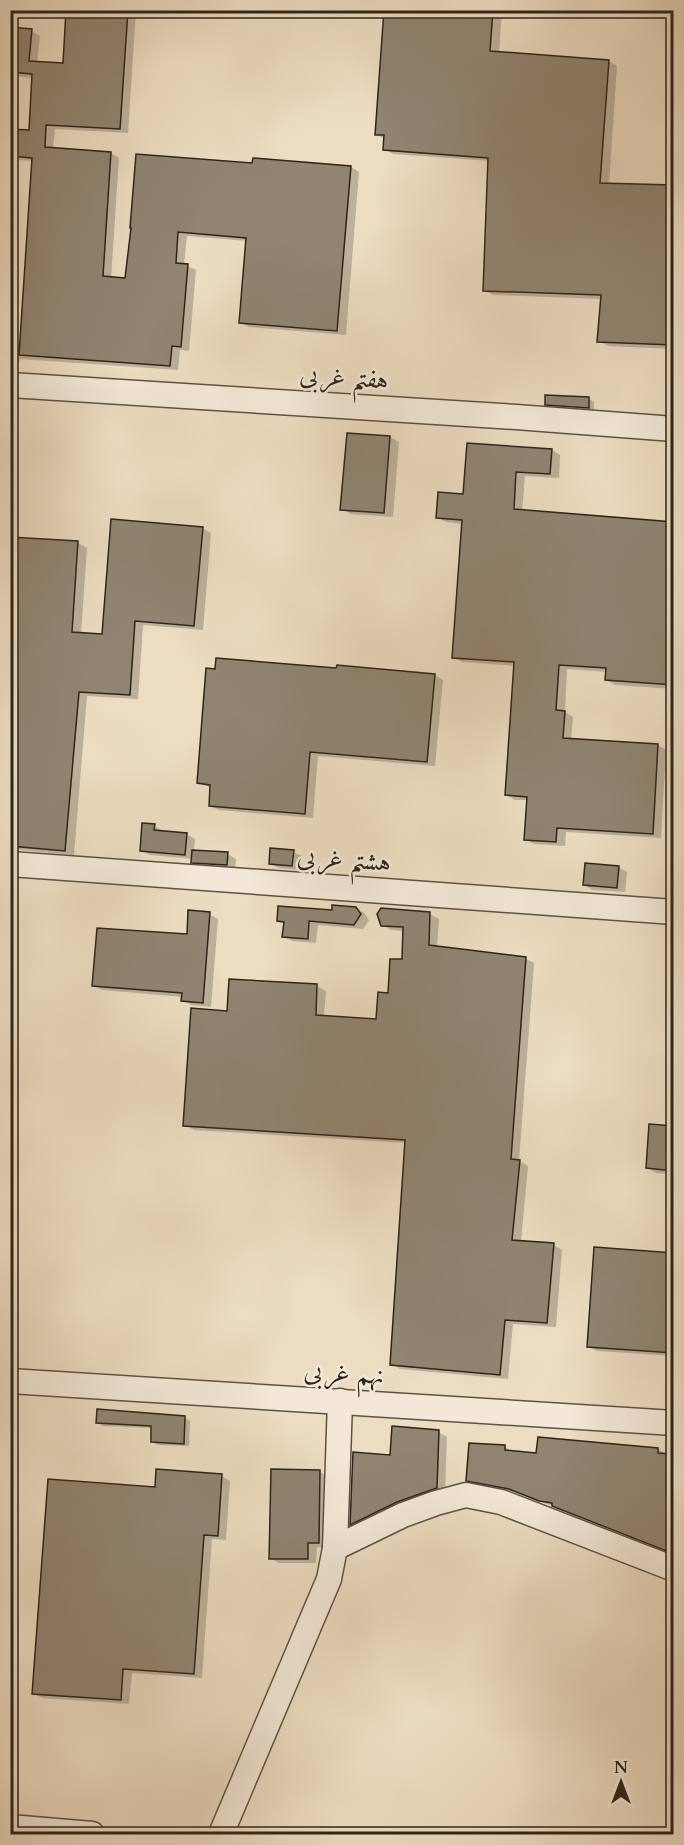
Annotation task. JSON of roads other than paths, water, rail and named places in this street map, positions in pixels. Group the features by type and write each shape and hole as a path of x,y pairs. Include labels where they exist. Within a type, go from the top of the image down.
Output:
{"street":[{"name":"هفتم غربی","path":"10,385 674,429"},
{"name":"هشتم غربی","path":"10,864 674,912"},
{"name":"نهم غربی","path":"10,1381 674,1423"},
{"path":"221,1834 329,1578 335,1548 340,1401"},
{"path":"335,1548 403,1515 466,1495 501,1502 674,1569"},
{"path":"10,1827 92,1834"}]}
